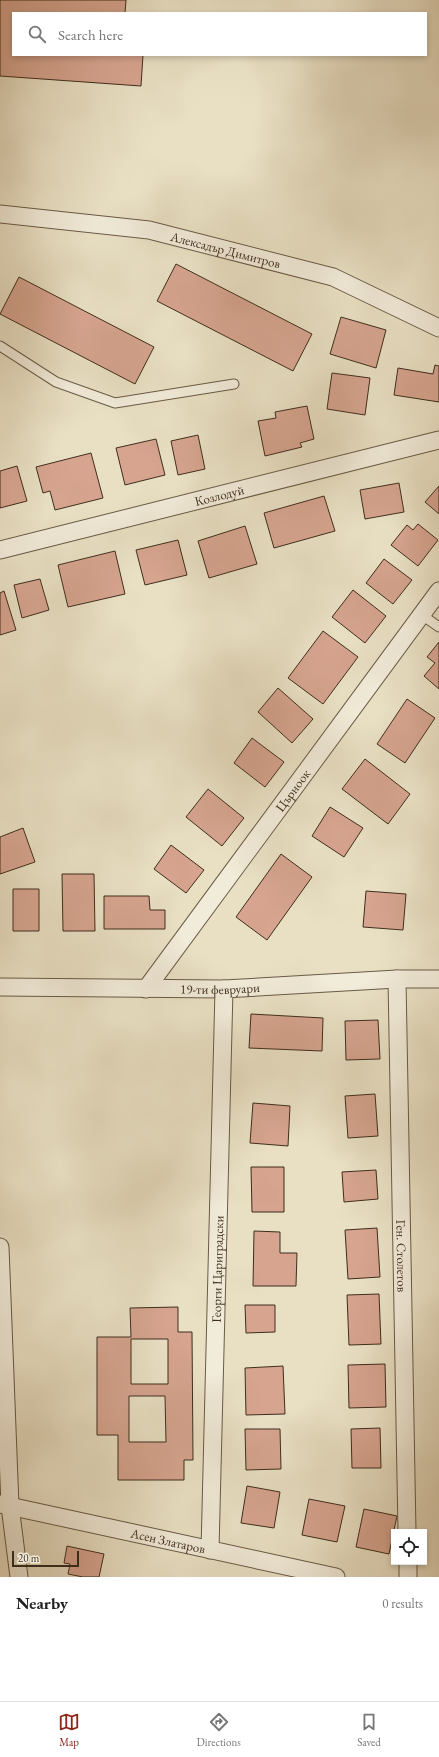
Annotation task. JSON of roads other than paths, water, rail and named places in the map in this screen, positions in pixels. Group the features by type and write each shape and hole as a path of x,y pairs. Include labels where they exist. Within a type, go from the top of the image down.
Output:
{"street":[{"name":"Алексадър Димитров","path":"0,214 149,230 333,277 439,328"},
{"name":"Козлодуй","path":"0,550 439,440"},
{"name":"Църноок","path":"146,989 439,591"},
{"name":"19-ти февруари","path":"0,987 224,989 439,979"},
{"name":"Ген. Столетов","path":"397,980 407,1529"},
{"name":"Георги Цариградски","path":"210,1550 224,989"},
{"path":"0,1247 5,1505 19,1577"},
{"name":"Асен Златаров","path":"5,1505 336,1577"},
{"path":"408,1565 408,1577"}],"lane":[{"path":"0,346 56,382 115,402 234,384"},
{"path":"422,615 439,627"}]}
